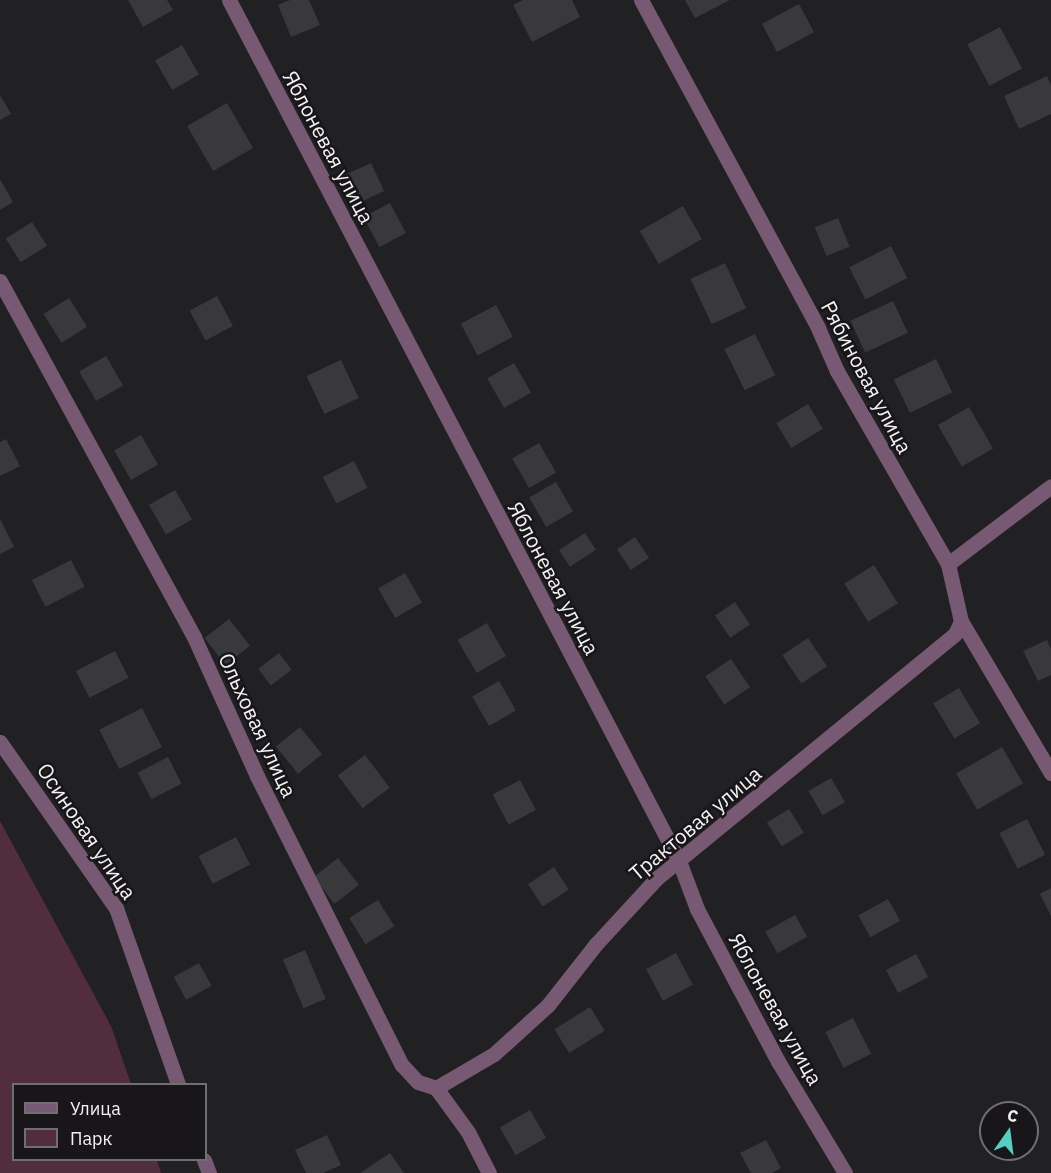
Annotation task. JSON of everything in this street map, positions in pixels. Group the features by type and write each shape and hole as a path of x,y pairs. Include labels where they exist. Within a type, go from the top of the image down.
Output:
{"street":[{"name":"Яблоневая улица","path":"229,0 679,861 697,909 774,1053 845,1173"},
{"name":"Рябиновая улица","path":"641,0 818,328 837,371 948,564 962,621 1051,773"},
{"name":"Ольховая улица","path":"0,281 194,637 262,786 402,1065 418,1082 436,1088 468,1132 489,1173"},
{"path":"948,564 1051,486"},
{"name":"Трактовая улица","path":"436,1088 494,1054 548,1005 596,944 657,878 955,634 962,621"},
{"name":"Осиновая улица","path":"0,742 116,908 178,1083"}],"green space":[{"path":"0,821 111,1026 131,1083 12,1083 12,1161 157,1161 161,1173 0,1173"}],"building":[{"path":"128,0 167,0 173,10 143,27"},
{"path":"290,0 309,0 320,25 291,37 278,5"},
{"path":"523,0 572,0 580,17 532,42 513,5"},
{"path":"685,0 730,0 695,18"},
{"path":"799,4 814,32 777,52 762,24"},
{"path":"1000,27 1022,68 989,86 967,44"},
{"path":"182,45 199,74 172,90 155,60"},
{"path":"1047,76 1051,85 1051,114 1019,129 1004,96"},
{"path":"0,95 11,114 0,120"},
{"path":"227,103 253,148 213,171 187,126"},
{"path":"371,163 384,191 352,206 339,178"},
{"path":"0,179 13,202 0,210"},
{"path":"390,203 406,233 379,247 364,217"},
{"path":"683,206 702,239 659,264 640,231"},
{"path":"838,218 850,247 826,256 815,227"},
{"path":"32,222 47,246 21,262 6,238"},
{"path":"891,246 907,278 865,299 849,267"},
{"path":"725,263 746,308 712,324 691,279"},
{"path":"217,296 233,326 206,341 190,311"},
{"path":"69,298 87,327 62,343 44,314"},
{"path":"893,301 908,333 865,353 850,321"},
{"path":"496,305 513,337 478,356 461,324"},
{"path":"755,334 775,375 745,390 724,349"},
{"path":"106,356 123,385 96,401 79,372"},
{"path":"936,359 952,392 910,413 894,380"},
{"path":"341,360 359,398 324,414 307,376"},
{"path":"514,363 531,392 504,408 487,378"},
{"path":"808,404 823,429 791,448 776,423"},
{"path":"969,407 993,449 962,467 938,425"},
{"path":"141,435 158,464 131,480 114,450"},
{"path":"6,439 20,466 0,476 0,442"},
{"path":"539,443 556,472 529,488 512,458"},
{"path":"354,461 368,488 336,504 323,477"},
{"path":"556,482 573,511 546,527 529,498"},
{"path":"175,490 192,519 166,534 149,505"},
{"path":"0,519 14,547 0,554"},
{"path":"585,533 596,550 570,567 559,550"},
{"path":"635,537 649,558 631,570 617,549"},
{"path":"71,560 85,587 45,607 32,580"},
{"path":"874,565 898,603 868,622 844,584"},
{"path":"405,573 422,602 395,618 378,588"},
{"path":"735,602 750,624 730,638 715,615"},
{"path":"229,619 250,646 226,665 205,638"},
{"path":"487,623 506,656 477,673 458,640"},
{"path":"808,638 827,666 801,684 782,655"},
{"path":"1047,640 1051,649 1051,675 1038,681 1023,651"},
{"path":"115,651 129,678 89,698 76,671"},
{"path":"279,653 292,670 271,685 258,669"},
{"path":"731,659 750,687 724,705 705,676"},
{"path":"499,681 516,710 489,726 472,696"},
{"path":"959,688 980,723 954,739 933,703"},
{"path":"142,708 162,747 119,769 99,730"},
{"path":"300,727 322,754 298,774 276,747"},
{"path":"1002,747 1023,783 977,810 956,774"},
{"path":"365,755 390,788 363,808 338,775"},
{"path":"168,757 182,784 151,799 138,772"},
{"path":"831,778 845,802 822,815 808,791"},
{"path":"520,780 536,810 509,825 493,795"},
{"path":"789,809 804,833 782,847 767,823"},
{"path":"1027,819 1045,855 1018,869 999,833"},
{"path":"236,837 250,865 213,884 199,856"},
{"path":"338,858 359,885 335,904 314,877"},
{"path":"554,867 569,890 543,907 528,884"},
{"path":"1051,888 1051,916 1040,894"},
{"path":"888,899 900,921 870,937 858,915"},
{"path":"378,900 394,926 366,944 349,918"},
{"path":"795,915 807,937 777,953 765,931"},
{"path":"305,950 326,999 304,1008 283,959"},
{"path":"676,953 693,985 663,1001 646,969"},
{"path":"916,954 928,977 898,993 886,970"},
{"path":"199,963 212,986 186,1000 174,977"},
{"path":"590,1007 605,1031 569,1053 554,1029"},
{"path":"853,1018 871,1054 844,1068 825,1032"},
{"path":"530,1110 546,1138 516,1155 500,1128"},
{"path":"327,1135 341,1165 323,1173 306,1173 295,1150"},
{"path":"766,1140 781,1168 772,1173 751,1173 740,1153"},
{"path":"390,1153 404,1173 360,1173"}]}
